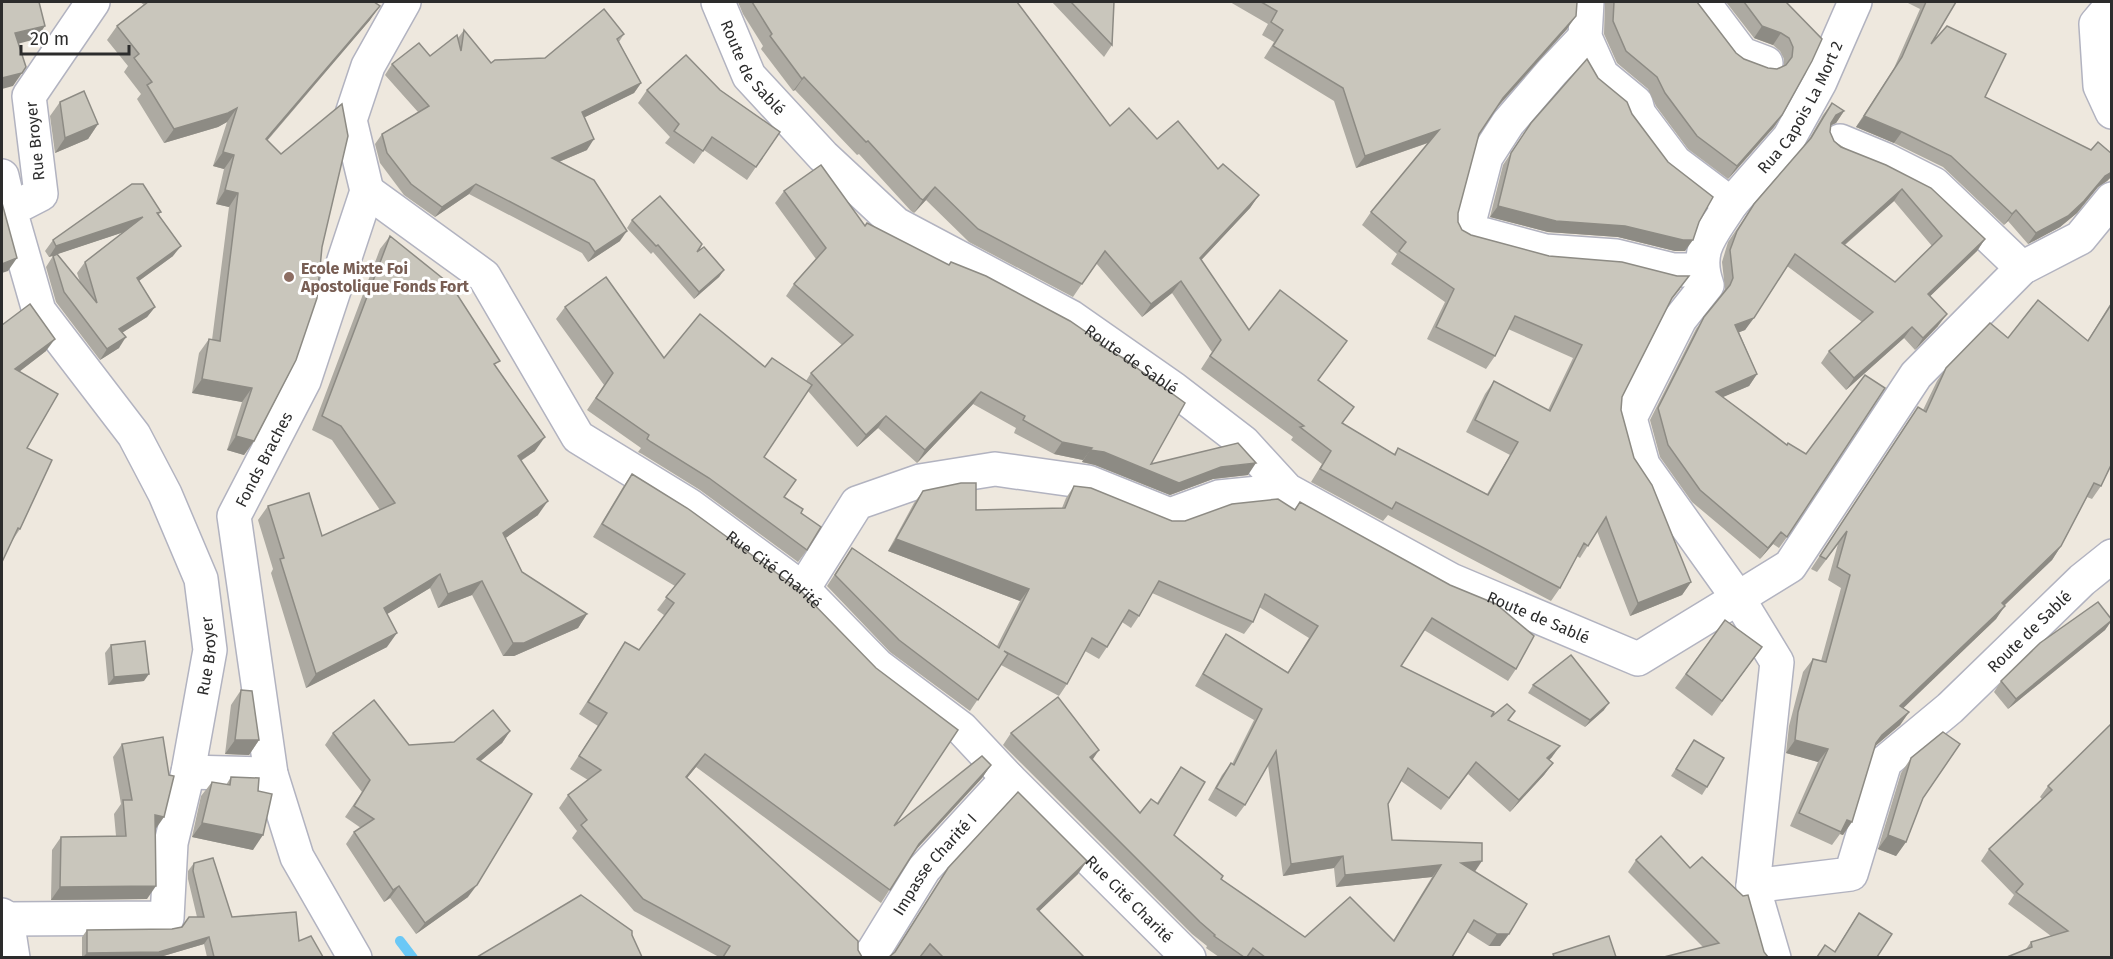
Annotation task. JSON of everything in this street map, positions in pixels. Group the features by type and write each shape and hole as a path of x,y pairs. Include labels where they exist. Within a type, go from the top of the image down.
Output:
{"street":[{"name":"Rue Broyer","path":"10,210 41,194 29,96 93,2"},
{"path":"367,191 350,120 368,66 404,2"},
{"name":"Route de Sablé","path":"718,2 749,76 823,156 896,224 1071,317 1174,389 1243,442 1287,490 1451,580 1638,659 1738,598"},
{"path":"1587,2 1585,37 1602,75 1636,104 1639,114 1675,162 1731,204"},
{"path":"1703,2 1742,54 1766,63"},
{"name":"Rua Capois La Mort 2","path":"1738,598 1643,465 1630,418 1680,319 1707,285 1701,270 1703,248 1731,204 1789,138 1820,82 1855,2"},
{"path":"2112,5 2096,24 2100,86 2112,112"},
{"path":"1585,37 1516,115 1486,157 1467,230 1545,251 1616,256 1673,270 1701,270"},
{"path":"1840,141 1886,160 1934,184 2022,268"},
{"name":"Rue Broyer","path":"2,176 39,311 134,435 165,494 201,579 210,650 188,772 171,843 167,918 4,917"},
{"name":"Rue Cité Charité","path":"367,191 484,276 578,437 689,505 803,589 878,666 962,729 1008,778 1189,957"},
{"name":"Fonds Braches","path":"355,957 297,857 271,774 234,516 304,381 367,191"},
{"path":"1774,957 1753,886 1777,662 1738,598 1790,566 1916,375 2022,268 2080,238 2112,200"},
{"path":"803,589 857,503 920,482 995,469 1088,482 1170,515 1219,497 1287,490"},
{"name":"Route de Sablé","path":"1753,886 1851,874 1885,762 1950,708 2082,580 2112,556"},
{"path":"188,772 271,774"},
{"name":"Impasse Charité I","path":"873,956 924,870 1008,778"},
{"path":"4,917 13,957"}],"building":[{"path":"2,2 39,2 45,26 15,33 26,67 22,73 2,78"},
{"path":"148,2 374,2 380,6 266,139 281,154 342,104 348,136 322,247 317,298 296,360 254,441 236,436 252,388 202,379 209,339 220,341 238,193 225,190 234,155 223,152 237,108 228,113 174,129 147,85 152,82 134,58 139,54 117,26"},
{"path":"752,2 1017,2 1110,126 1129,108 1157,139 1178,121 1218,169 1223,164 1259,195 1200,258 1249,330 1280,290 1347,341 1318,380 1354,407 1342,423 1395,455 1398,448 1488,495 1518,442 1475,420 1494,381 1550,411 1582,345 1515,316 1495,356 1436,327 1454,289 1399,251 1406,242 1371,212 1439,130 1365,156 1343,88 1273,46 1283,30 1271,22 1277,11 1261,2 1577,2 1576,16 1503,98 1479,134 1458,213 1458,222 1462,230 1471,235 1549,256 1622,262 1677,276 1689,276 1672,298 1622,397 1621,410 1634,458 1652,485 1691,582 1638,603 1606,517 1588,546 1584,543 1560,588 1396,502 1392,509 1320,469 1331,451 1300,427 1304,426 1210,356 1221,340 1181,281 1151,304 1105,251 1082,284 978,229 935,187 923,200 804,77 802,79 770,36 772,34"},
{"path":"1071,2 1114,2 1112,45"},
{"path":"1614,2 1697,2 1736,53 1744,59 1768,68 1777,69 1786,65 1792,57 1793,47 1789,38 1762,26 1744,2 1786,2 1822,39 1782,115 1737,166 1697,136 1665,93 1657,77 1626,51 1613,21"},
{"path":"1926,2 1956,2 1931,44 1947,26 2006,54 1985,97 2091,150 2098,142 2112,154 2112,172 2105,176 2068,216 2036,233 2016,210 2012,214 1951,156 1864,116 1902,57"},
{"path":"604,9 624,34 617,39 641,83 582,112 594,139 552,158 594,180 627,231 595,252 589,243 476,184 442,207 411,184 387,153 382,134 429,106 392,64 419,43 430,56 457,35 461,51 464,30 491,63 495,60 545,58"},
{"path":"686,55 720,90 780,132 756,167 712,137 703,151 674,131 679,124 647,90"},
{"path":"1587,59 1598,78 1627,102 1632,114 1668,162 1713,197 1699,222 1693,240 1683,240 1625,226 1556,221 1498,206 1511,153 1531,123"},
{"path":"84,91 98,124 65,138 60,102"},
{"path":"1832,103 1844,111 1836,115 1831,123 1830,132 1834,141 1841,147 1886,165 1931,188 1985,239 1928,294 1947,314 1923,338 1912,327 1854,378 1829,351 1873,312 1795,254 1754,318 1735,325 1757,374 1716,392 1787,445 1788,443 1806,454 1865,375 1885,388 1787,537 1781,532 1768,548 1700,490 1668,445 1658,408 1704,317 1730,285 1733,278 1730,250 1737,231 1754,204 1811,138","holes":["1902,189 1942,236 1895,282 1842,243"]},
{"path":"821,165 865,226 867,223 949,265 951,262 986,276 1070,321 1102,343 1100,345 1123,358 1185,403 1151,464 1238,443 1256,463 1221,467 1179,483 1104,452 1062,442 1023,420 1025,416 981,392 925,450 886,416 866,435 811,373 853,335 794,284 826,248 784,191"},
{"path":"132,184 143,184 161,212 157,213 181,246 137,278 155,307 119,329 126,337 107,349 64,292 53,256 57,254 97,303 85,262 143,217 56,246 53,240"},
{"path":"660,196 702,244 697,252 704,247 724,270 699,292 658,245 656,246 632,220"},
{"path":"2,203 17,258 2,264"},
{"path":"390,236 451,285 500,361 494,364 545,437 518,456 548,501 503,533 522,572 587,614 524,643 513,643 482,581 448,594 440,574 384,608 397,633 316,674 280,559 284,558 268,506 309,493 322,536 395,503 341,426 322,416"},
{"path":"606,277 664,358 700,314 765,367 772,358 812,385 764,457 796,480 784,497 803,509 801,513 821,527 807,550 709,478 651,442 647,439 649,435 596,398 613,373 565,307"},
{"path":"2038,300 2088,341 2112,303 2112,463 2101,486 2094,483 2061,546 2002,603 2005,606 1900,706 1909,712 1876,743 1852,822 1847,820 1841,832 1799,813 1828,749 1795,740 1798,712 1813,659 1826,662 1850,575 1837,567 1847,531 1826,559 1820,556 1918,407 1926,412 1946,368 1990,323 2008,338"},
{"path":"30,304 55,339 15,369 58,394 27,448 52,460 2,562 2,325"},
{"path":"632,474 687,508 800,590 876,668 958,730 894,826 982,756 991,765 919,844 890,890 705,754 686,777 858,941 858,950 862,957 723,957 730,946 643,899 581,825 587,820 568,795 601,770 579,756 607,713 588,702 625,642 639,650 674,603 666,597 685,574 602,524"},
{"path":"961,483 976,483 976,510 1065,508 1074,486 1091,488 1172,521 1185,521 1232,504 1278,499 1295,510 1300,502 1450,585 1496,604 1534,636 1516,669 1432,618 1401,666 1494,712 1491,717 1507,704 1515,711 1508,720 1560,746 1547,758 1553,763 1519,800 1476,762 1449,798 1408,768 1388,804 1392,840 1482,843 1482,861 1461,863 1527,904 1509,934 1497,934 1474,920 1452,957 1265,957 1253,948 1247,957 1244,957 1214,936 1011,733 1058,697 1099,750 1090,757 1140,813 1151,799 1158,804 1181,767 1205,782 1174,835 1223,876 1221,879 1305,937 1350,897 1394,941 1441,865 1345,875 1343,856 1291,864 1276,751 1245,805 1216,788 1231,763 1234,765 1262,709 1203,674 1226,634 1288,673 1318,626 1265,594 1253,622 1159,581 1139,616 1129,610 1107,647 1092,638 1067,684 1004,651 1008,654 978,700 899,640 835,575 852,548 999,648 1029,589 896,539 923,491"},
{"path":"2098,602 2112,620 2016,699 2001,681 2040,643"},
{"path":"1725,620 1762,647 1722,701 1686,674"},
{"path":"145,641 149,674 114,677 111,645"},
{"path":"1571,655 1609,703 1590,720 1533,685"},
{"path":"241,690 252,691 259,740 235,740"},
{"path":"374,700 409,745 454,742 493,710 510,731 477,759 532,794 477,885 425,923 399,886 393,890 354,832 374,819 354,806 370,780 333,733"},
{"path":"2111,724 2112,957 2007,957 2032,947 2031,942 2068,931 2016,892 2023,884 1989,849 2052,790 2048,786"},
{"path":"1943,732 1960,744 1923,798 1906,842 1888,835 1911,758"},
{"path":"163,737 169,775 174,776 164,817 155,815 156,886 60,887 61,837 126,836 123,800 132,800 122,744"},
{"path":"1694,740 1724,758 1707,787 1676,769"},
{"path":"231,777 259,778 258,791 272,794 263,835 202,823 212,782 230,785"},
{"path":"1018,792 1087,861 1037,909 1084,957 943,957 930,944 920,957 889,957 895,952 948,868"},
{"path":"1661,836 1690,868 1702,857 1743,896 1748,895 1764,952 1768,957 1664,957 1719,943 1636,860"},
{"path":"213,858 232,917 296,912 299,941 311,936 323,957 214,957 209,937 159,952 87,953 87,930 172,929 182,927 189,917 204,917 193,871 194,863"},
{"path":"581,895 632,931 642,957 477,957"},
{"path":"1859,913 1892,934 1877,957 1817,957 1825,945 1835,952"},
{"path":"1609,936 1616,957 1554,957 1553,954"}],"waterway":[{"path":"400,941 413,958"}],"place":[{"name":"Ecole Mixte Foi Apostolique Fonds Fort","path":"289,277"}]}
